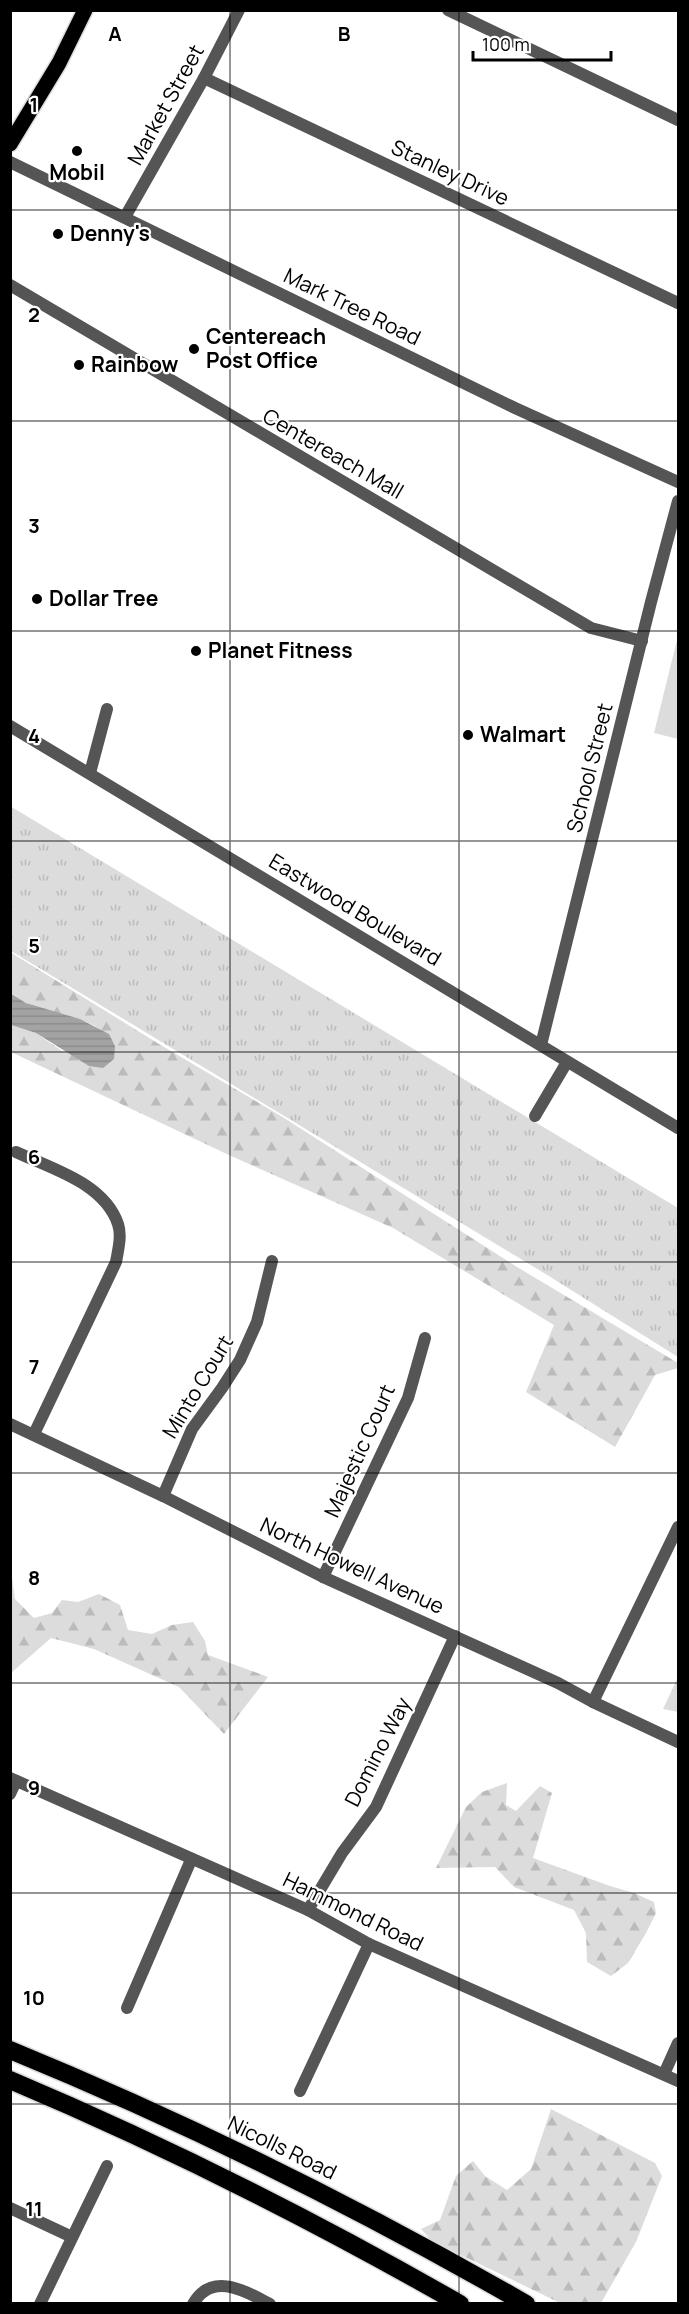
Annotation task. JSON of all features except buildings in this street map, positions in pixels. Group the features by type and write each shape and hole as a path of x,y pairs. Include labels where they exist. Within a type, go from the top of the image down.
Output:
{"highway":[{"name":"Nicolls Road","path":"10,2050 155,2112 297,2179 416,2241 526,2304"},
{"path":"10,2080 97,2118 229,2181 460,2304"}],"main road":[{"path":"10,144 43,91 85,10"}],"street":[{"name":"Market Street","path":"125,217 204,78 239,10"},
{"path":"448,10 678,120"},
{"name":"Stanley Drive","path":"204,78 678,303"},
{"name":"Mark Tree Road","path":"10,162 514,408 678,482"},
{"name":"Centereach Mall","path":"10,285 591,628 642,641"},
{"name":"School Street","path":"541,1045 678,501"},
{"path":"90,773 107,709"},
{"name":"Eastwood Boulevard","path":"10,726 678,1128"},
{"path":"535,1116 567,1062"},
{"path":"16,1152 92,1188 108,1207 118,1224 120,1239 116,1262 34,1434"},
{"name":"Minto Court","path":"163,1496 192,1429 240,1360 257,1322 272,1261"},
{"name":"Majestic Court","path":"323,1577 408,1398 425,1338"},
{"name":"North Howell Avenue","path":"10,1424 163,1496 323,1577 558,1683 678,1742"},
{"path":"593,1702 678,1527"},
{"name":"Domino Way","path":"308,1910 342,1853 376,1807 455,1636"},
{"path":"10,1794 13,1780"},
{"name":"Hammond Road","path":"13,1780 308,1910 369,1944 678,2081"},
{"path":"127,2008 191,1860"},
{"path":"300,2091 369,1944"},
{"path":"664,2074 678,2043"},
{"path":"40,2304 107,2166"},
{"path":"10,2208 72,2237"},
{"path":"193,2304 199,2293 210,2288 227,2286 238,2288 270,2304"}],"green space":[{"path":"678,636 678,739 654,733"},
{"path":"10,806 678,1208 678,1357 544,1273 11,951"},
{"path":"10,952 281,1116 517,1267 678,1363 678,1368 655,1375 615,1447 526,1392 554,1325 393,1228 231,1156 11,1052 11,1025 36,1033 62,1051 115,1046 108,1036 88,1022 38,1008 11,993"},
{"path":"11,1571 15,1599 34,1618 52,1613 62,1600 78,1602 99,1594 120,1605 128,1630 152,1634 172,1625 193,1622 205,1641 208,1655 268,1677 224,1734 179,1687 94,1649 51,1638 11,1673"},
{"path":"678,1677 678,1712 663,1709"},
{"path":"507,1783 506,1805 516,1811 540,1786 552,1793 533,1858 654,1902 656,1913 646,1933 628,1963 611,1976 587,1962 586,1933 574,1910 514,1887 495,1867 436,1868 466,1807 482,1792"},
{"path":"551,2109 655,2163 662,2176 636,2242 601,2303 560,2303 432,2241 421,2229 440,2220 456,2176 473,2161 485,2176 507,2190 531,2169"}],"shaded area":[{"path":"10,993 26,1003 80,1019 109,1034 115,1046 114,1059 103,1068 89,1066 36,1033 11,1025"}],"place":[{"name":"Mobil","path":"77,151"},
{"name":"Denny's","path":"58,234"},
{"name":"Centereach Post Office","path":"194,349"},
{"name":"Rainbow","path":"79,365"},
{"name":"Dollar Tree","path":"37,599"},
{"name":"Planet Fitness","path":"196,651"},
{"name":"Walmart","path":"468,735"}]}
